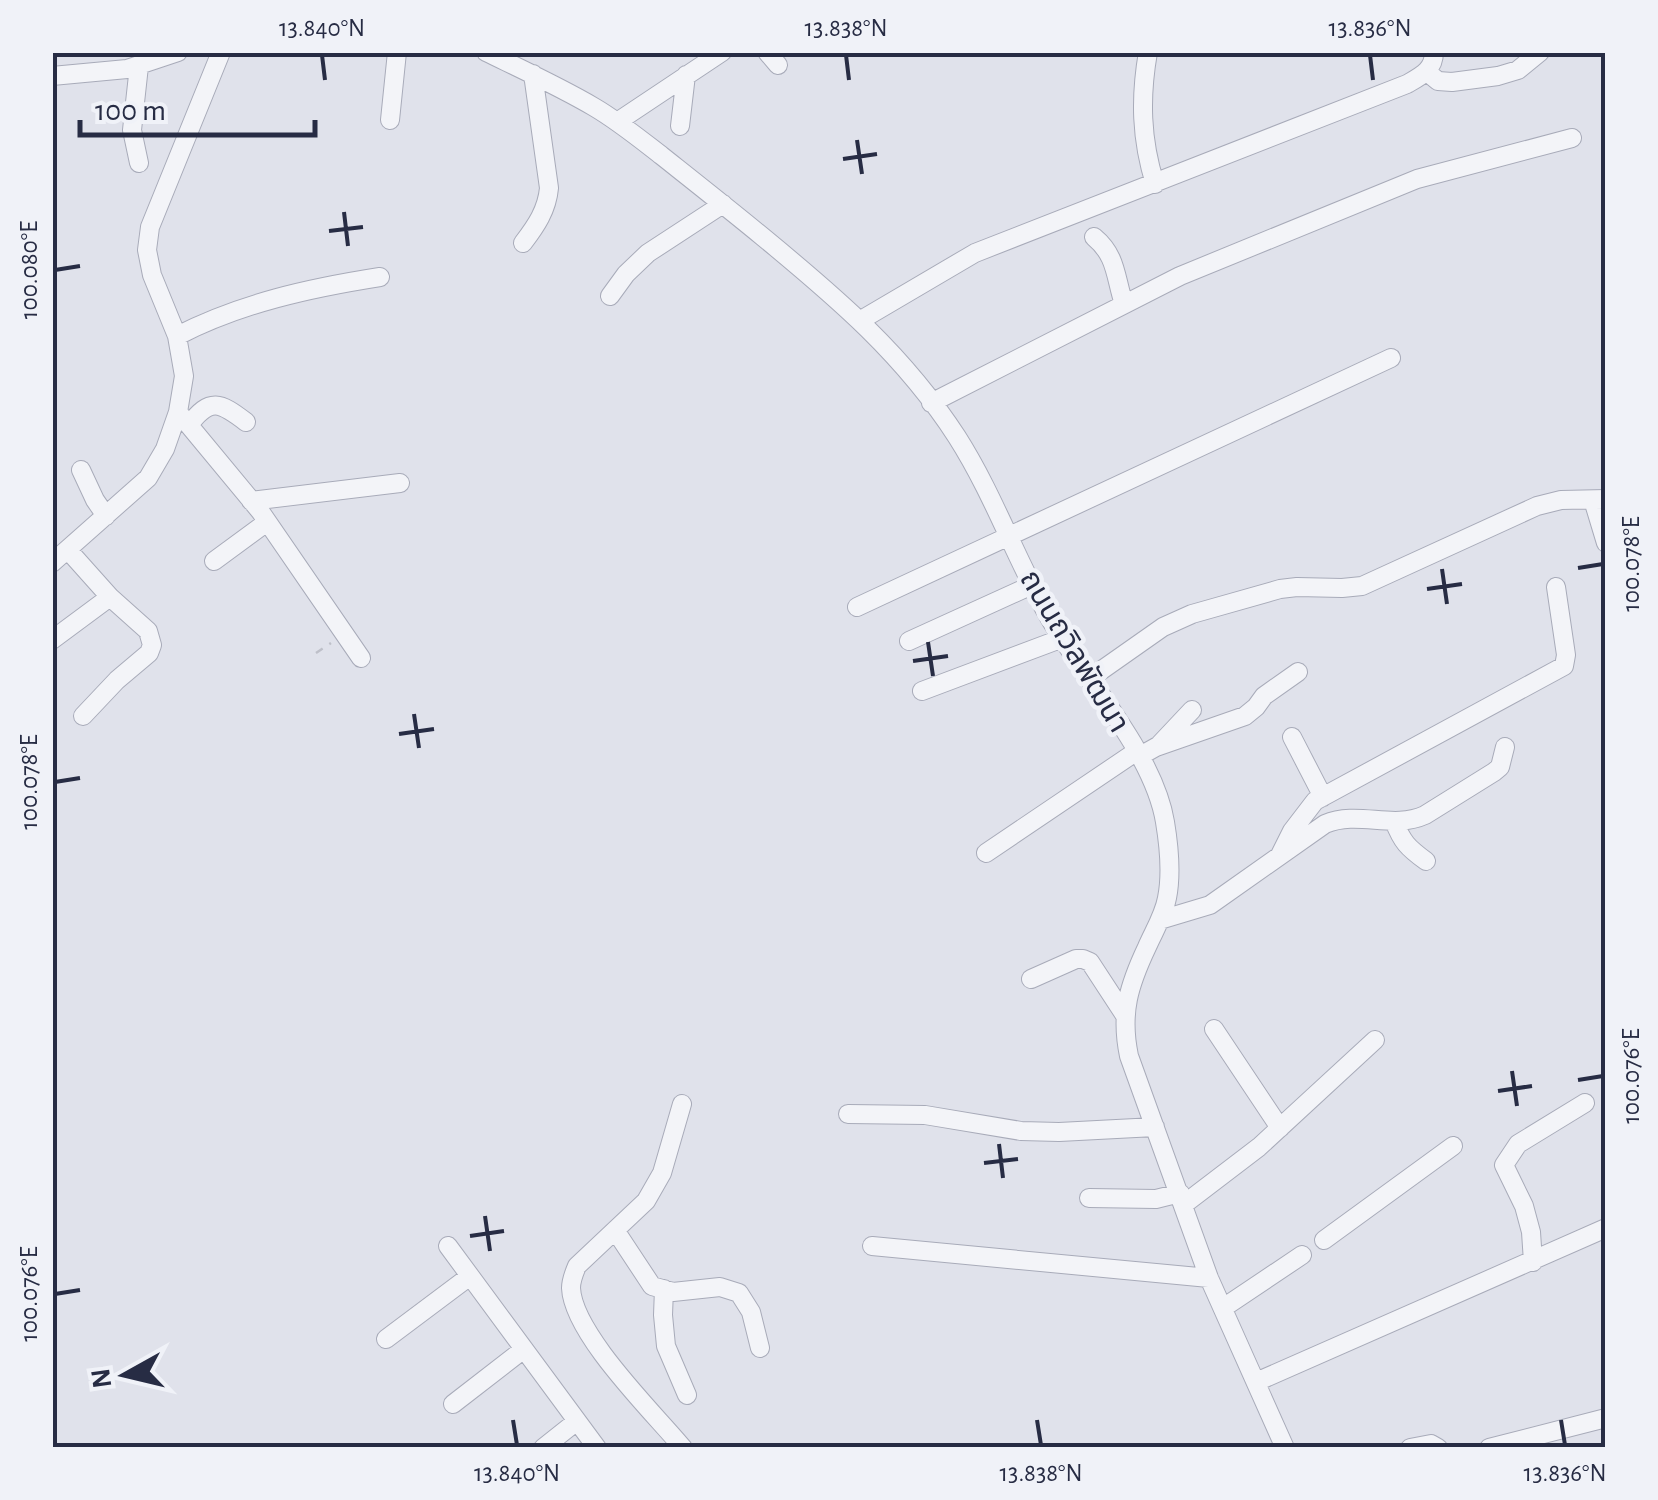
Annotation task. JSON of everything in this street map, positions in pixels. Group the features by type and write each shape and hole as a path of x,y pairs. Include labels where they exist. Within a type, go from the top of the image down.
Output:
{"street":[{"path":"52,76 127,69 178,52"},
{"path":"52,563 148,478 183,418 184,376 177,336 152,275 147,250 150,227 221,52"},
{"path":"390,120 398,52"},
{"name":"ถนนถวิลพัฒนา","path":"486,52 617,122 836,296 902,362 966,452 1063,638 1144,752 1165,818 1170,856 1167,898 1130,988 1124,1034 1209,1278 1285,1448"},
{"path":"617,122 722,52"},
{"path":"1148,52 1142,106 1147,157 1155,184"},
{"path":"861,320 975,254 1407,84 1428,72 1434,52"},
{"path":"1428,72 1438,81 1452,82 1498,76 1518,70 1540,52"},
{"path":"139,66 132,130 139,163"},
{"path":"523,243 538,222 549,188 532,74"},
{"path":"680,126 686,75"},
{"path":"931,403 1180,276 1416,179 1572,138"},
{"path":"610,296 648,253 723,204"},
{"path":"1094,237 1113,258 1124,304"},
{"path":"177,336 236,310 317,286 380,277"},
{"path":"857,606 1391,358"},
{"path":"183,418 208,405 226,407 246,422"},
{"path":"183,418 267,522 361,658"},
{"path":"81,470 106,516"},
{"path":"251,501 400,483"},
{"path":"1090,679 1163,627 1192,614 1280,589 1362,586 1538,506 1560,500 1599,500 1606,542"},
{"path":"214,562 267,522"},
{"path":"68,550 148,632 152,646 83,716"},
{"path":"909,641 1032,585"},
{"path":"1280,855 1303,814 1322,796 1564,666 1566,655 1556,587"},
{"path":"52,640 110,597"},
{"path":"922,691 1063,638"},
{"path":"1144,752 1245,716 1264,696 1298,672"},
{"path":"986,854 1144,752 1192,710"},
{"path":"1292,736 1322,796"},
{"path":"1160,920 1210,904 1338,818 1413,820 1425,815 1494,772 1500,766 1504,747"},
{"path":"1394,820 1407,847 1426,861"},
{"path":"1031,978 1083,959 1090,962 1124,1014"},
{"path":"1214,1029 1280,1128"},
{"path":"1089,1198 1181,1199 1260,1147 1375,1040"},
{"path":"1533,1262 1524,1206 1504,1164 1518,1144 1585,1103"},
{"path":"682,1104 662,1173 646,1201 577,1266 572,1278 574,1303 582,1322 605,1356 682,1448"},
{"path":"848,1114 925,1116 1020,1131 1155,1127"},
{"path":"1324,1240 1453,1146"},
{"path":"1256,1382 1606,1228"},
{"path":"614,1230 652,1286 673,1292 720,1287 739,1293 751,1312 760,1348"},
{"path":"448,1246 597,1448"},
{"path":"872,1246 1209,1278"},
{"path":"1223,1308 1302,1255"},
{"path":"386,1338 470,1276"},
{"path":"664,1289 666,1346 688,1394"},
{"path":"453,1404 524,1349"},
{"path":"1489,1448 1606,1418"},
{"path":"543,1448 578,1421"},
{"path":"1410,1448 1432,1444 1438,1448"}]}
